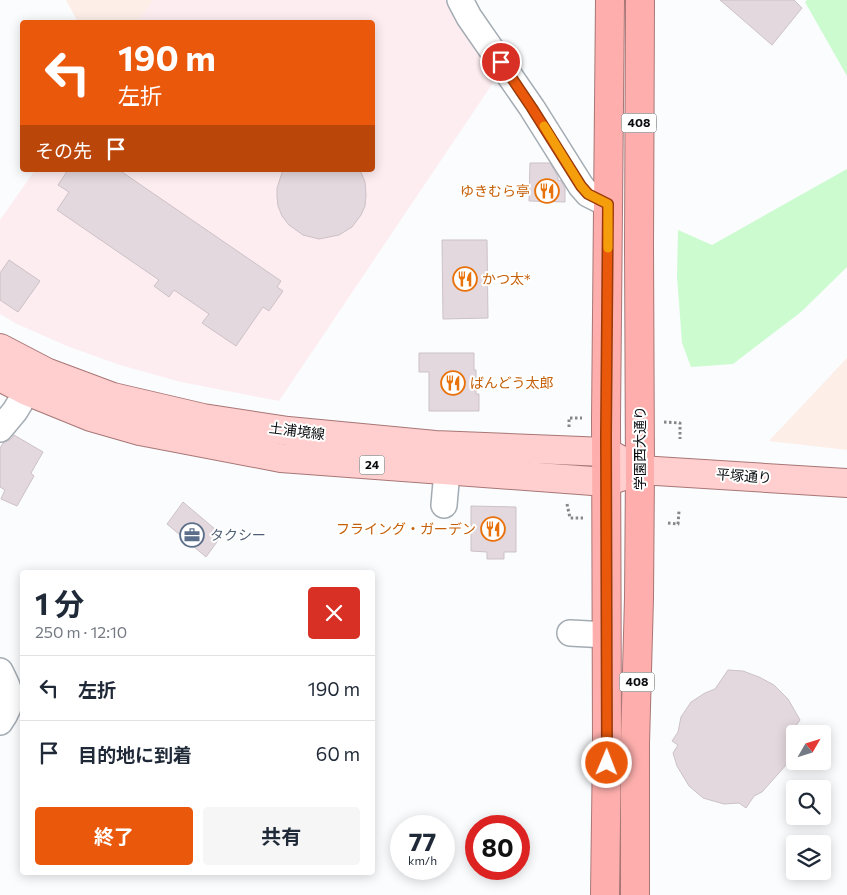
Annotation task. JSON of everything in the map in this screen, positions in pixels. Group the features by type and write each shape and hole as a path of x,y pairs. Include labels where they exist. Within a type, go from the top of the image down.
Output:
{"highway":[{"name":"408","path":"605,895 610,0"},
{"name":"学園西大通り","path":"635,895 635,743 640,470 640,0"}],"main road":[{"name":"土浦境線","path":"0,348 46,372 113,397 203,418 288,431 435,445 606,452"},
{"name":"土浦境線","path":"0,377 27,391 91,417 140,432 280,458 606,482"},
{"name":"平塚通り","path":"606,452 640,470"},
{"name":"平塚通り","path":"606,482 640,470 847,483"}],"street":[{"path":"460,0 469,17 532,108 581,186 588,194 608,204"},
{"path":"0,429 15,411 27,391"},
{"path":"444,505 447,471"},
{"path":"570,634 607,635"},
{"path":"0,722 8,709 5,681"}],"path":[{"path":"570,433 569,418 582,418"},
{"path":"664,422 680,422 680,439"},
{"path":"567,504 570,518 584,518"},
{"path":"668,523 678,524 679,511"}],"shaded area":[{"path":"66,0 153,0 139,20 77,20"},
{"path":"153,0 453,0 499,74 279,401 181,382 120,365 67,346 17,324 0,314 0,220 34,172 375,172 375,20 139,20"},
{"path":"847,358 847,450 769,441"}],"green space":[{"path":"807,0 847,0 847,76 805,2"},
{"path":"847,169 847,267 801,312 733,364 691,367 682,343 677,276 678,230 712,245"}],"building":[{"path":"720,0 794,0 802,8 772,45"},
{"name":"ゆきむら亭","path":"530,163 550,163 558,180 561,181 565,188 565,202 529,201"},
{"path":"67,172 122,172 281,281 277,287 283,291 269,311 263,307 236,346 202,323 209,314 174,290 169,297 154,286 159,280 57,210 69,192 58,185"},
{"path":"282,172 361,172 365,182 365,206 352,227 339,235 319,239 303,235 289,225 282,216 278,206 277,188"},
{"name":"かつ太*","path":"442,240 487,240 488,318 443,319"},
{"path":"9,260 40,281 18,312 0,300 0,273"},
{"name":"ばんどう太郎","path":"419,353 474,353 476,394 479,394 479,411 429,411 429,372 419,372"},
{"path":"14,435 43,452 31,473 34,476 17,506 1,499 5,490 0,487 0,448 3,443"},
{"path":"183,502 222,535 206,557 167,524"},
{"name":"フライング・ガーデン","path":"471,506 516,507 516,552 504,552 504,559 487,559 487,552 471,551"},
{"path":"728,670 743,671 774,685 788,699 800,720 796,725 786,725 786,765 762,792 754,796 746,808 739,803 724,804 703,798 689,786 677,766 673,753 678,745 672,741 678,732 681,717 691,702 715,689"}],"slow traffic":[{"path":"544,126 581,186 588,194 608,204 608,248"}],"place":[{"name":"ゆきむら亭","path":"547,191"},
{"name":"かつ太*","path":"465,279"},
{"name":"ばんどう太郎","path":"453,383"},
{"name":"フライング・ガーデン","path":"493,529"},
{"name":"タクシー","path":"192,535"}],"route":[{"path":"501,62 581,186 588,194 608,204 606,436 607,763"}]}
